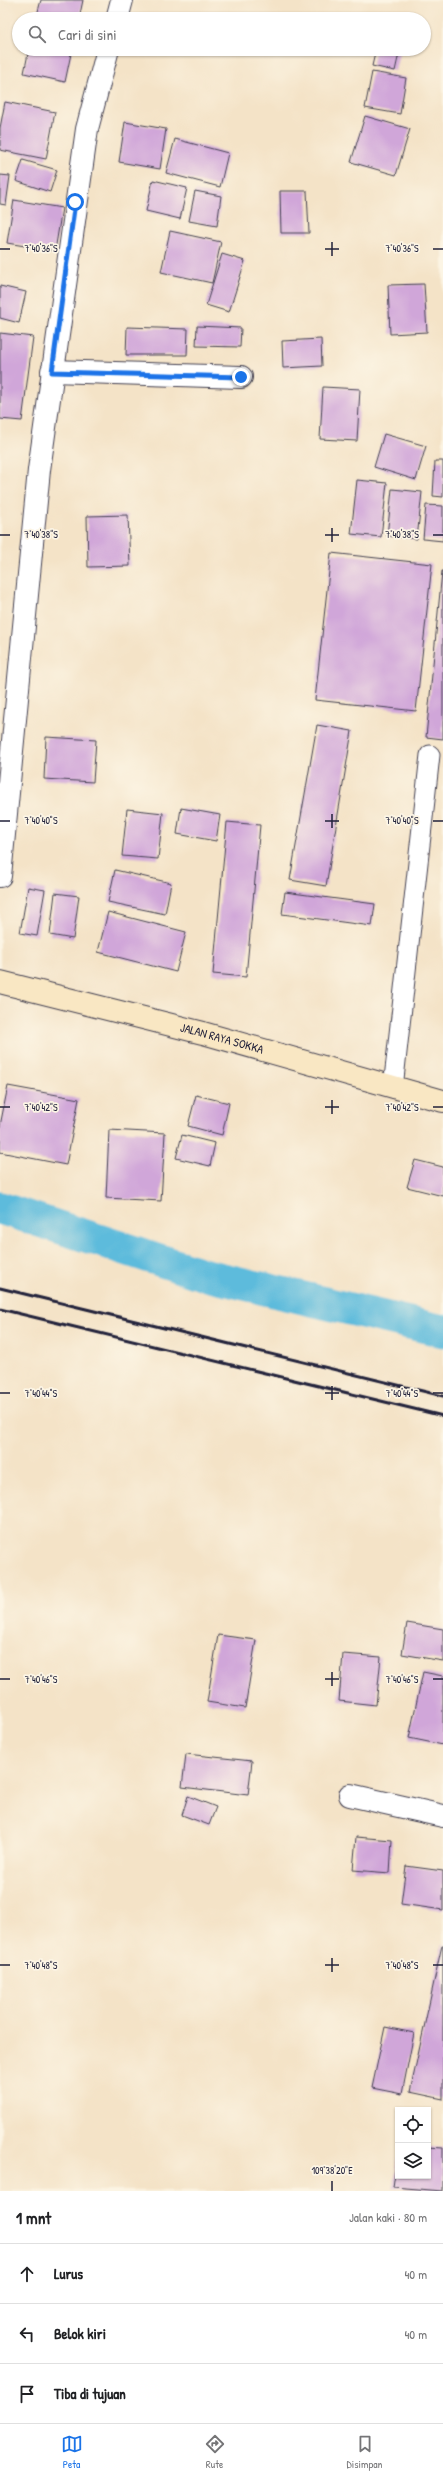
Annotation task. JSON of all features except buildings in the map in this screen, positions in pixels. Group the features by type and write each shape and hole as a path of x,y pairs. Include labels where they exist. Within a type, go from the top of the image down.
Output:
{"main road":[{"name":"JALAN RAYA SOKKA","path":"0,982 203,1033 443,1101"}],"street":[{"path":"118,12 122,0"},
{"path":"0,876 39,470 87,129 106,56"},
{"path":"52,372 241,377"},
{"path":"350,1795 443,1816"}],"lane":[{"path":"393,1088 430,755"}],"waterway":[{"path":"0,1208 202,1274 443,1331"}],"railway":[{"path":"0,1288 443,1396"},
{"path":"0,1309 443,1416"}],"route":[{"path":"75,202 52,372 241,377"}]}
